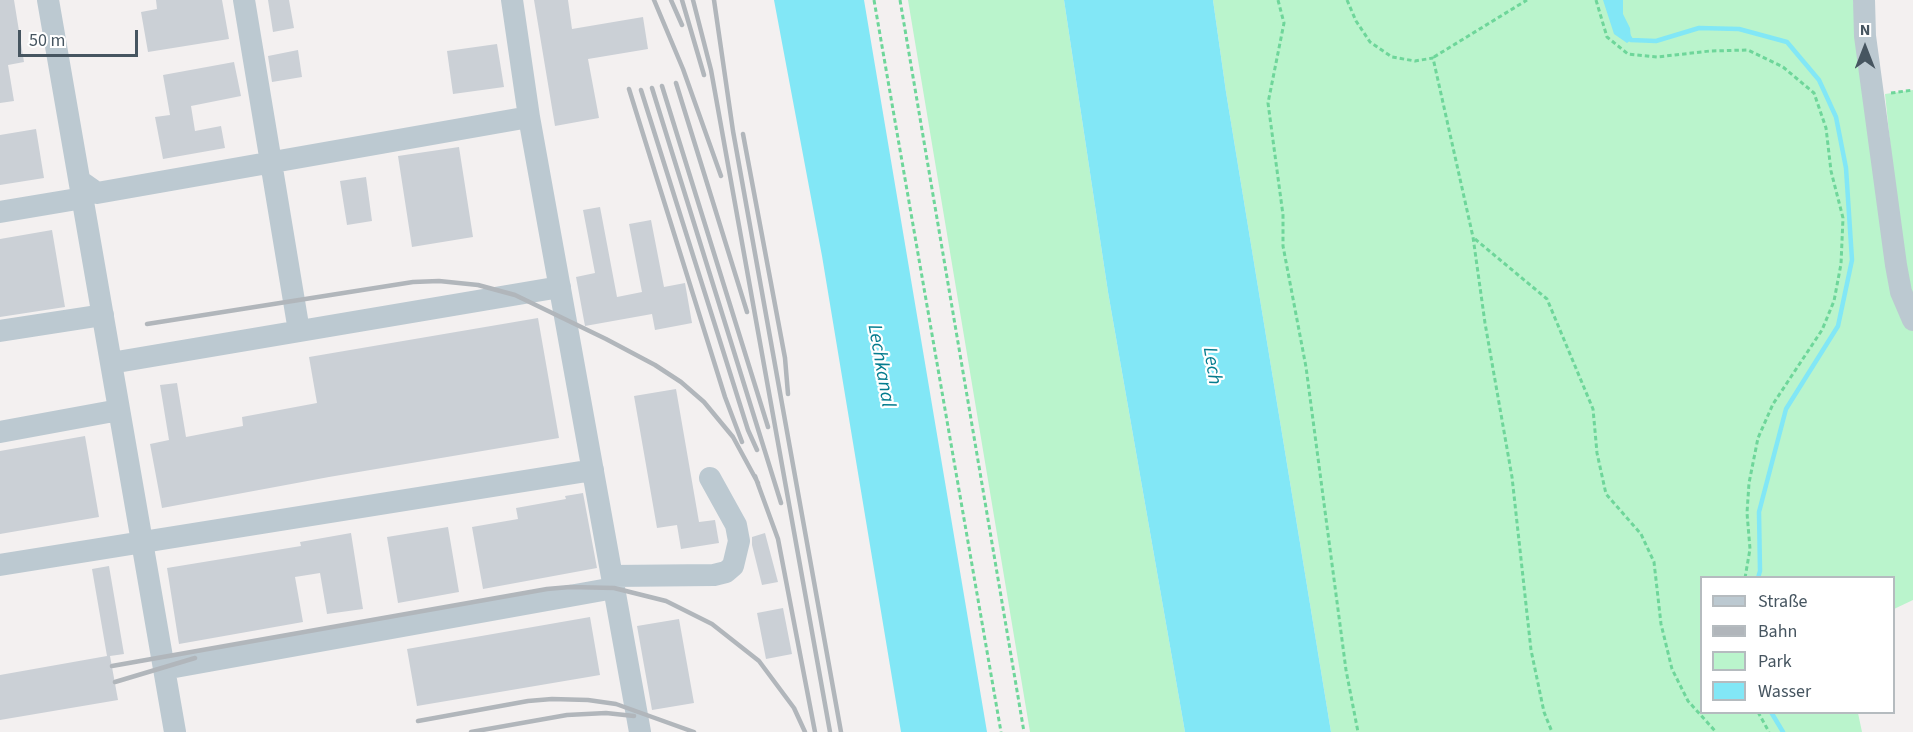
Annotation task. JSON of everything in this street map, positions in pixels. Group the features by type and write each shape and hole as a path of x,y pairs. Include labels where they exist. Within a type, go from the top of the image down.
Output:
{"street":[{"path":"48,0 175,732"},
{"path":"244,0 299,331"},
{"path":"512,0 529,117 640,732"},
{"path":"1864,0 1865,36 1896,265 1901,292 1913,320"},
{"path":"0,212 81,189 98,194 529,117"},
{"path":"111,363 560,287"},
{"path":"0,331 103,315"},
{"path":"0,432 119,410"},
{"path":"0,565 593,470"},
{"path":"164,669 613,582 714,575 726,572 733,566 739,541 736,525 710,478"}],"path":[{"path":"874,0 1001,732"},
{"path":"900,0 1024,732"},
{"path":"1278,0 1284,23 1268,103 1283,215 1283,246 1306,367 1346,670 1358,732"},
{"path":"1347,0 1370,42 1392,57 1415,61 1433,58 1527,0"},
{"path":"1596,0 1607,37 1628,54 1657,57 1710,51 1748,50 1783,67 1814,93 1826,128 1831,171 1843,218 1841,264 1834,301 1822,330 1773,404 1758,438 1749,483 1747,513 1750,549 1745,576"},
{"path":"1433,58 1473,237 1485,324 1512,477 1531,650 1544,712 1552,732"},
{"path":"1473,237 1547,299 1593,409 1597,453 1606,494 1641,534 1654,562 1661,624 1672,669 1688,701 1716,732"},
{"path":"1759,714 1769,732"}],"green space":[{"path":"908,0 1064,0 1108,292 1185,732 1030,732"},
{"path":"1213,0 1853,0 1913,330 1913,600 1895,609 1895,576 1700,576 1700,714 1858,714 1862,732 1331,732 1226,92"},
{"path":"1913,90 1913,301 1903,268 1885,94"}],"water":[{"name":"Lechkanal","path":"774,0 864,0 987,732 901,732 822,256"},
{"name":"Lech","path":"1064,0 1213,0 1226,92 1331,732 1185,732 1108,292"},
{"path":"1603,0 1623,0 1623,14 1630,28 1631,40 1627,43 1614,34"}],"building":[{"path":"0,0 14,0 24,62 8,65 14,101 0,103"},
{"path":"156,0 222,0 229,39 148,52 141,12 157,9"},
{"path":"268,0 289,0 294,28 273,32"},
{"path":"534,0 568,0 572,29 643,17 648,49 588,59 599,118 555,126"},
{"path":"497,44 504,87 453,94 447,51"},
{"path":"298,50 302,77 272,82 268,56"},
{"path":"234,62 241,96 191,106 195,131 221,126 225,148 163,159 155,117 170,115 163,75"},
{"path":"36,129 44,178 0,185 0,135"},
{"path":"459,147 473,237 412,247 398,156"},
{"path":"366,177 372,221 347,225 340,181"},
{"path":"600,207 617,297 642,292 629,224 651,220 664,287 685,283 692,323 655,330 652,314 585,326 576,277 595,273 583,210"},
{"path":"52,230 65,307 0,317 0,239"},
{"path":"538,318 559,438 162,508 150,444 169,440 160,385 177,383 186,437 243,426 242,417 317,403 309,357"},
{"path":"676,389 699,522 715,520 719,543 681,549 677,525 657,528 634,396"},
{"path":"85,436 99,517 0,534 0,451"},
{"path":"583,493 597,568 483,589 472,527 518,519 516,508 566,499 565,496"},
{"path":"448,527 459,592 398,603 387,537"},
{"path":"351,533 363,609 327,614 320,573 295,577 303,622 179,644 167,568 301,546 300,542"},
{"path":"765,533 778,582 762,585 752,537"},
{"path":"109,566 124,654 110,656 118,700 0,720 0,675 107,656 92,569"},
{"path":"783,608 792,654 766,659 757,613"},
{"path":"590,617 600,675 417,706 407,649"},
{"path":"679,619 694,703 652,710 637,626"}],"waterway":[{"path":"1628,35 1631,40 1656,41 1699,28 1739,29 1787,42 1819,80 1836,117 1846,168 1852,260 1838,326 1786,409 1759,512 1759,576"},
{"path":"1772,714 1783,732"}],"railway":[{"path":"654,0 683,69 721,176"},
{"path":"671,0 682,25"},
{"path":"682,0 704,75"},
{"path":"693,0 711,70 830,732"},
{"path":"714,0 733,131 841,732"},
{"path":"676,83 747,312"},
{"path":"662,86 768,427"},
{"path":"652,88 781,503"},
{"path":"629,89 725,397 742,442"},
{"path":"641,90 748,430 757,450"},
{"path":"743,134 785,358 788,394"},
{"path":"147,324 413,282 439,281 478,285 515,295 606,339 655,365 681,382 704,402 733,437 758,483"},
{"path":"755,476 778,539 815,732"},
{"path":"112,666 547,589 614,588 666,601 712,624 759,661 794,708 805,732"},
{"path":"115,682 195,658"},
{"path":"418,721 528,701 588,700 616,704 694,732"},
{"path":"471,732 567,715 606,713 634,716"}]}
